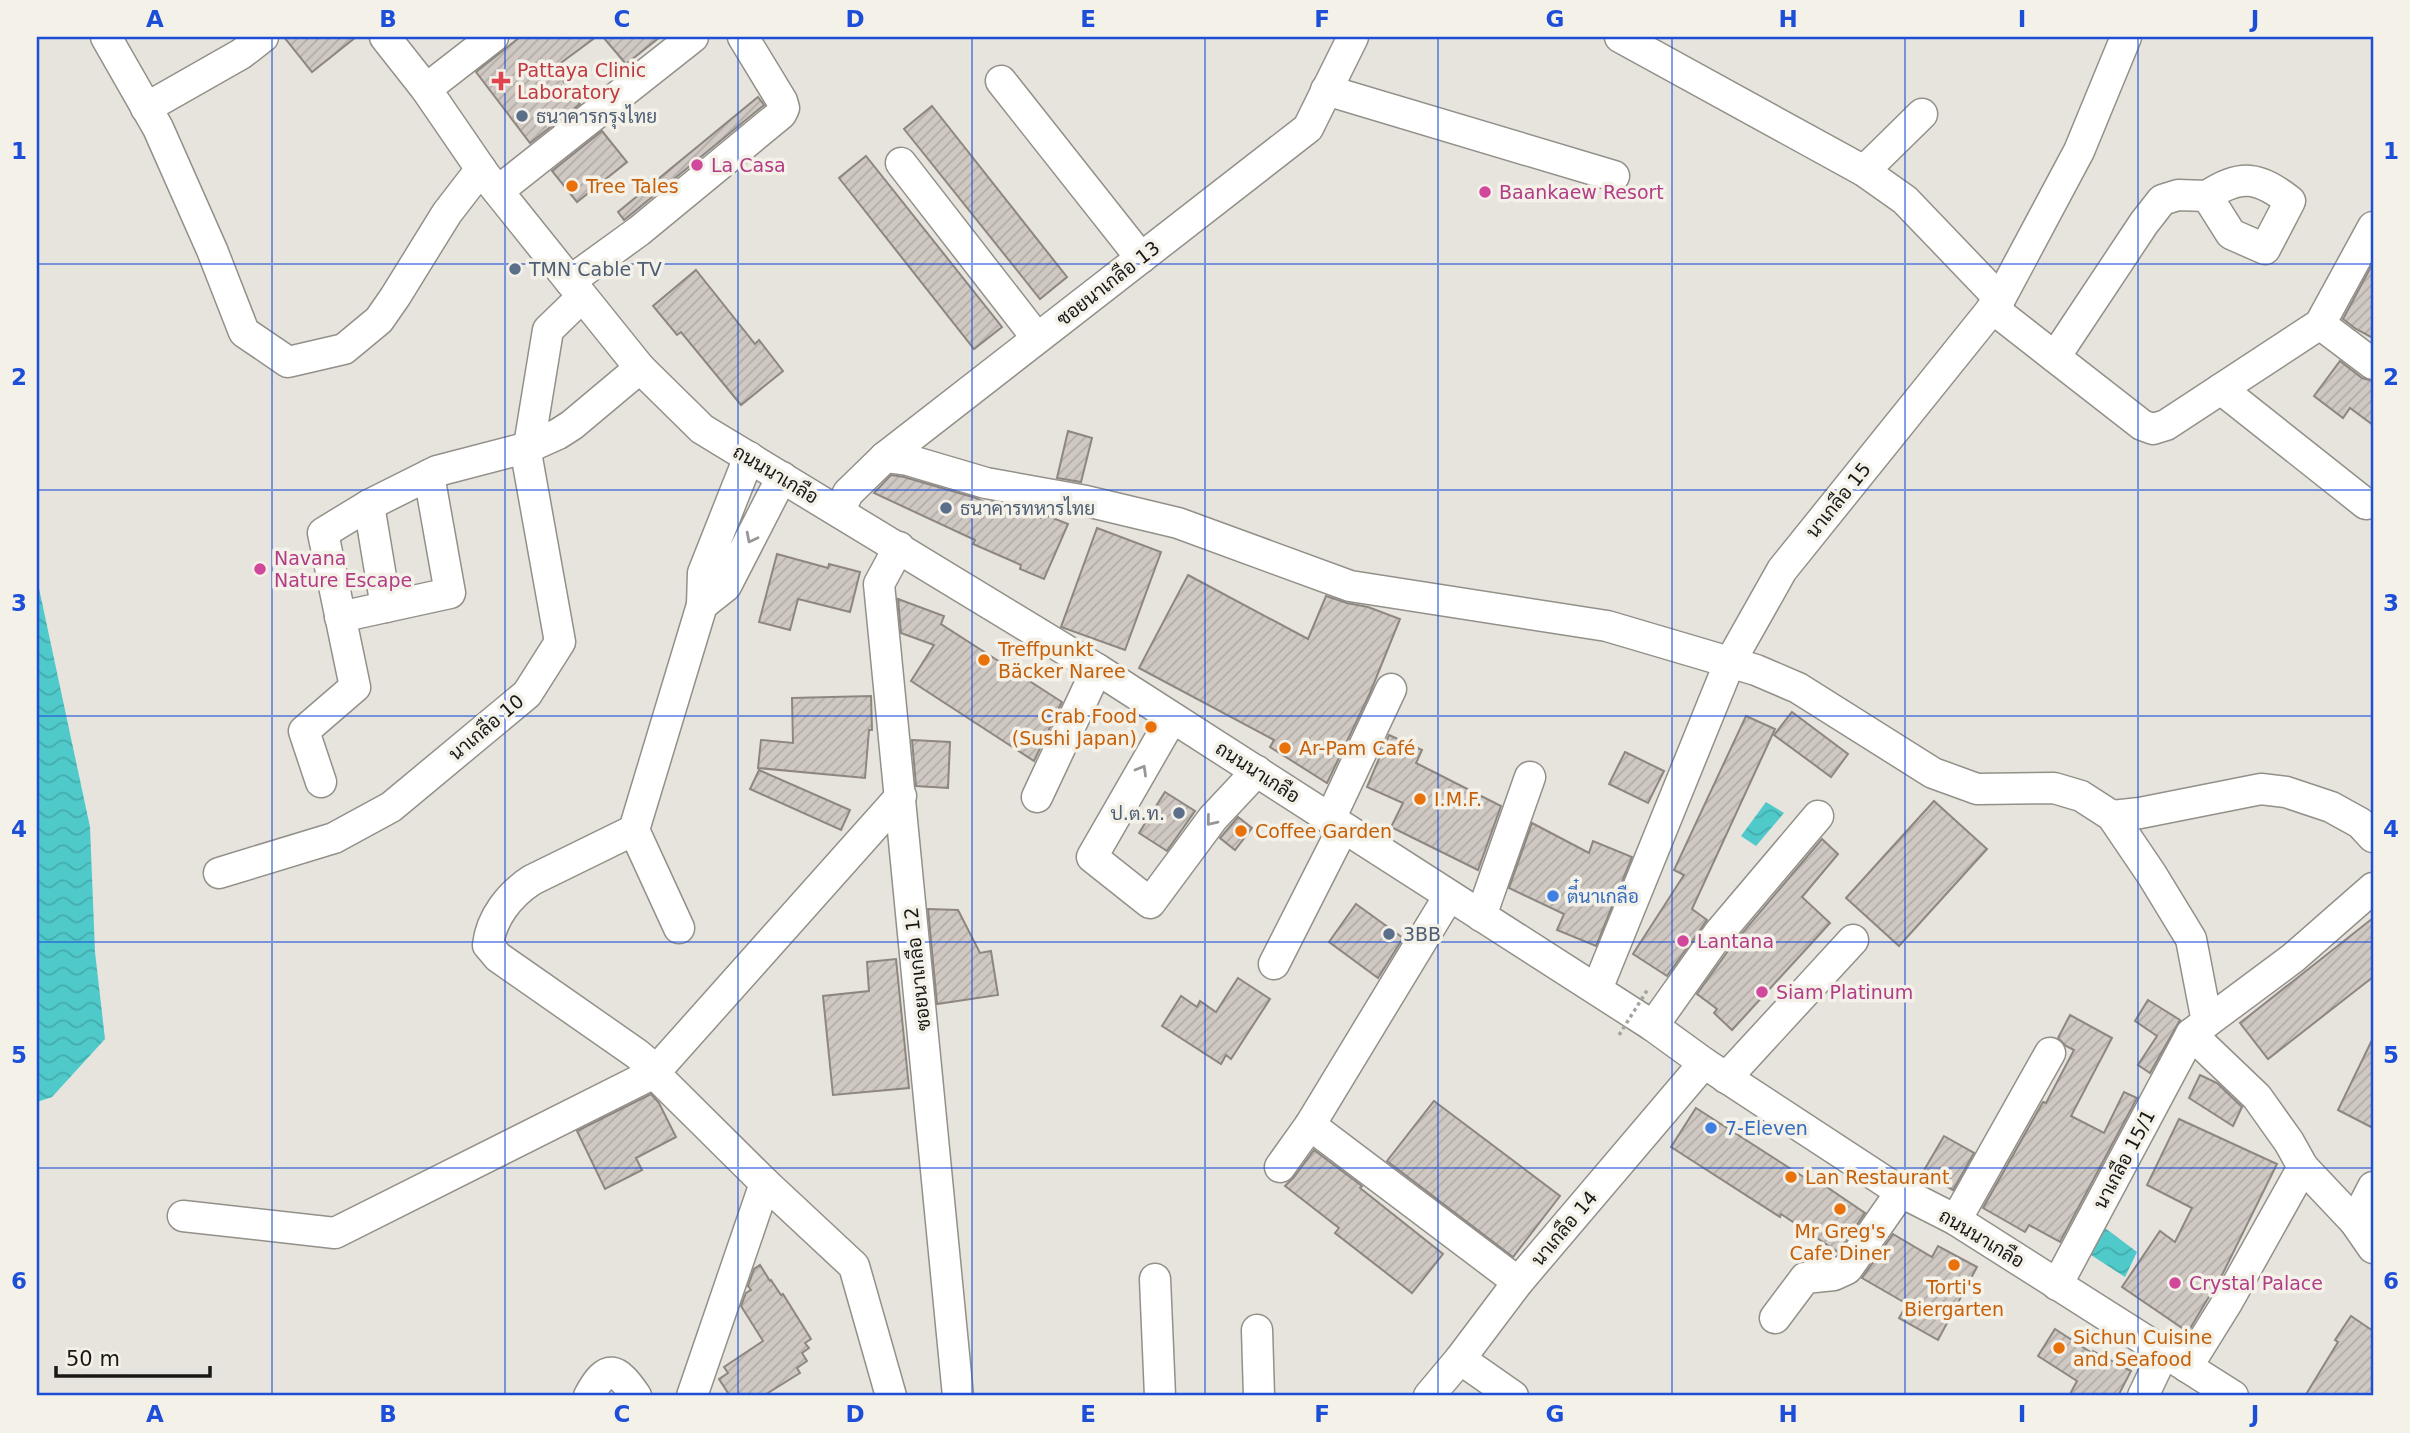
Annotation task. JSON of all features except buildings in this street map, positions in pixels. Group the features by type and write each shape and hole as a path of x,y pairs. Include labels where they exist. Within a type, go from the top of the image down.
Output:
{"street":[{"path":"106,37 158,128 212,250 244,332 288,362 344,349 379,320 447,213 693,37"},
{"path":"145,108 241,54 263,37"},
{"name":"ถนนนาเกลือ","path":"385,37 490,180 576,289 640,368 702,429 1097,669 1597,989 1715,1071 1901,1192 1956,1220 2233,1396"},
{"path":"425,89 493,37"},
{"name":"นาเกลือ 10","path":"219,873 334,838 391,807 527,694 560,642 527,458 548,330 576,289 650,222 781,114 784,107 782,101 743,37"},
{"name":"ซอยนาเกลือ 13","path":"839,512 848,493 886,457 1308,128 1353,37"},
{"path":"1620,37 1864,171 1905,200 1996,303 2055,357 2141,425 2154,429 2166,425 2320,324 2373,227"},
{"name":"นาเกลือ 15","path":"1597,989 1729,664 1782,570 1996,303 2078,151 2126,37"},
{"path":"1001,81 1141,258"},
{"path":"1326,90 1614,176"},
{"path":"1864,171 1922,114"},
{"path":"901,163 1037,338"},
{"path":"2055,357 2161,200 2178,195 2207,196"},
{"path":"2320,324 2370,354"},
{"path":"321,782 304,731 355,687 323,533 369,505 438,471 529,447 572,425 640,368"},
{"path":"2221,389 2366,504"},
{"path":"679,928 634,830 702,605 703,573 749,457"},
{"path":"886,457 908,460 986,483 1086,501 1178,523 1350,586 1607,626 1756,670 1798,688 1933,773 1977,789 2054,788 2081,796 2112,816 2152,875 2190,939 2199,1028 2257,1097 2303,1167 2355,1222 2373,1248"},
{"path":"341,617 450,593 429,475"},
{"path":"702,605 726,586 782,477"},
{"path":"369,505 386,607"},
{"name":"ซอยนาเกลือ 12","path":"899,547 878,584 901,796 958,1396"},
{"path":"1037,797 1097,669"},
{"path":"1274,964 1391,689"},
{"path":"1172,718 1092,857 1150,903 1213,818 1257,771"},
{"path":"1481,916 1530,777"},
{"path":"2112,816 2261,789 2286,792 2331,807 2360,823 2373,837"},
{"path":"183,1216 335,1233 655,1072 901,796"},
{"path":"1653,1026 1719,933 1818,816"},
{"path":"634,830 516,890 490,928 488,945 498,957 637,1054 765,1183 854,1266 891,1396"},
{"path":"2199,1028 2293,958 2373,888"},
{"path":"1280,1167 1310,1125 1449,895"},
{"name":"นาเกลือ 14","path":"1429,1396 1461,1359 1518,1282 1715,1071 1853,940"},
{"name":"นาเกลือ 15/1","path":"2057,1285 2199,1028"},
{"path":"1956,1220 2050,1053"},
{"path":"1310,1125 1518,1282"},
{"path":"2143,1396 2228,1301 2303,1167"},
{"path":"692,1396 765,1183"},
{"path":"2355,1222 2373,1187"},
{"path":"1775,1318 1805,1278 1834,1275 1847,1269 1901,1192"},
{"path":"1155,1279 1160,1396"},
{"path":"1257,1330 1259,1396"},
{"path":"1461,1359 1513,1396"},
{"path":"589,1396 600,1378 611,1373 624,1378 636,1396"}],"path":[{"path":"1619,1035 1648,989"}],"water":[{"path":"37,579 90,827 95,952 105,1039 52,1097 37,1102"},
{"path":"1766,802 1784,813 1756,846 1741,836"},
{"path":"2105,1228 2137,1252 2125,1277 2091,1255"}],"place":[{"name":"Pattaya Clinic Laboratory","path":"501,81"},
{"name":"ธนาคารกรุงไทย","path":"522,116"},
{"name":"La Casa","path":"697,165"},
{"name":"Tree Tales","path":"572,186"},
{"name":"Baankaew Resort","path":"1485,192"},
{"name":"TMN Cable TV","path":"515,269"},
{"name":"ธนาคารทหารไทย","path":"946,508"},
{"name":"Navana Nature Escape","path":"260,569"},
{"name":"Treffpunkt Bäcker Naree","path":"984,660"},
{"name":"Crab Food (Sushi Japan)","path":"1151,727"},
{"name":"Ar-Pam Café","path":"1285,748"},
{"name":"I.M.F.","path":"1420,799"},
{"name":"ป.ต.ท.","path":"1179,813"},
{"name":"Coffee Garden","path":"1241,831"},
{"name":"ตี๋นาเกลือ","path":"1553,896"},
{"name":"3BB","path":"1389,934"},
{"name":"Lantana","path":"1683,941"},
{"name":"Siam Platinum","path":"1762,992"},
{"name":"7-Eleven","path":"1711,1128"},
{"name":"Lan Restaurant","path":"1791,1177"},
{"name":"Mr Greg's Cafe Diner","path":"1840,1209"},
{"name":"Torti's Biergarten","path":"1954,1265"},
{"name":"Crystal Palace","path":"2175,1283"},
{"name":"Sichun Cuisine and Seafood","path":"2059,1348"}]}
